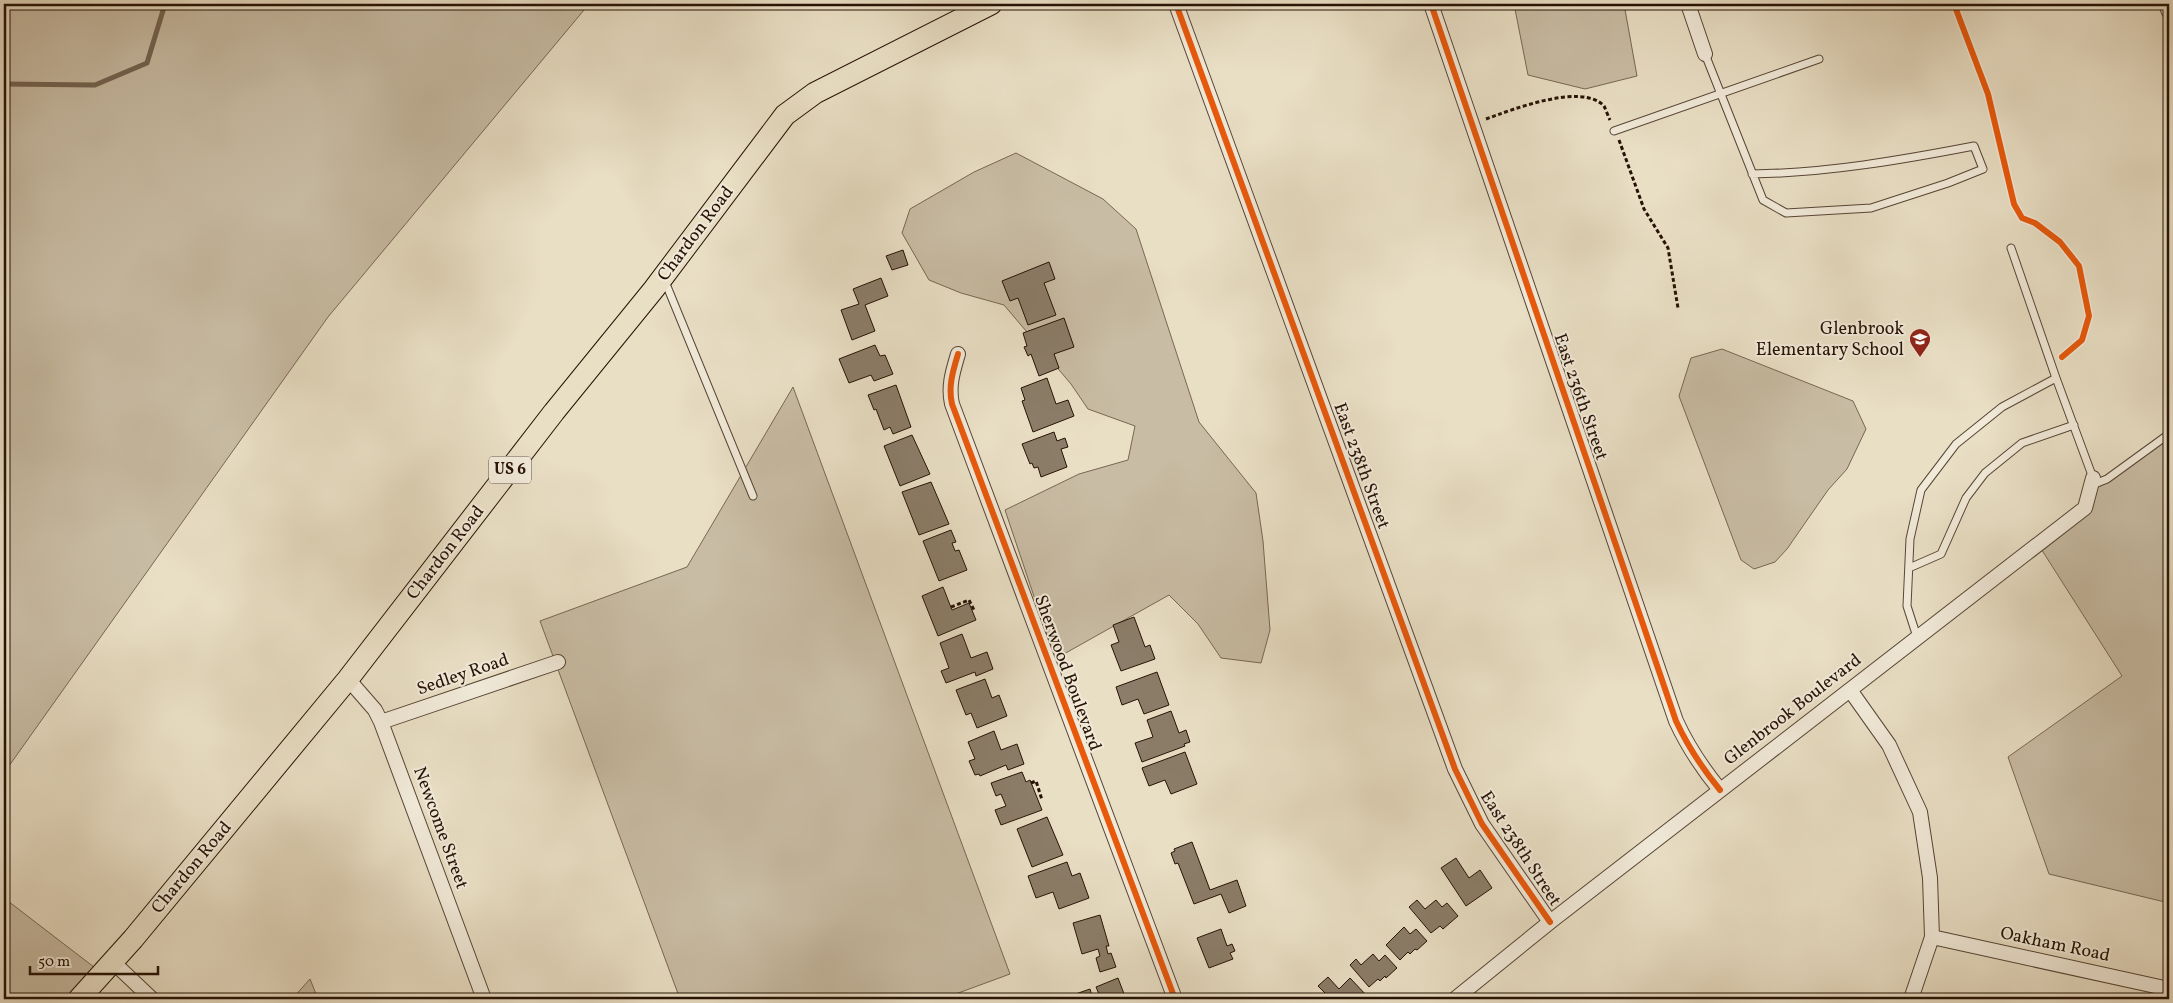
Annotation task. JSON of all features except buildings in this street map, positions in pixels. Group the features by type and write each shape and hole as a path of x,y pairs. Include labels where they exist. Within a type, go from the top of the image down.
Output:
{"main road":[{"name":"Chardon Road","path":"79,999 113,962 348,679 554,412 663,276 785,115 815,93 991,4"}],"street":[{"name":"East 238th Street","path":"1176,4 1455,768 1482,824 1550,922"},
{"name":"East 236th Street","path":"1431,4 1676,721 1688,747 1701,767 1720,790"},
{"path":"1688,4 1705,54"},
{"path":"2166,4 2169,12"},
{"name":"Sherwood Boulevard","path":"958,354 950,388 958,422 1175,999"},
{"name":"Glenbrook Boulevard","path":"1455,999 1550,922 2085,508 2092,481"},
{"name":"Sedley Road","path":"381,722 558,662"},
{"name":"Newcome Street","path":"348,679 375,710 381,722 484,999"},
{"path":"1850,690 1889,745 1920,812 1930,878 1932,937 1911,999"},
{"name":"Oakham Road","path":"1932,937 2169,989"},
{"path":"113,962 152,999"}],"lane":[{"path":"1705,54 1720,94 1752,174 1763,200 1786,213 1872,208 1948,183 1983,169 1974,146 1895,161 1792,173 1752,174"},
{"path":"1614,131 1819,60"},
{"path":"2011,248 2092,481 2107,479 2169,434"},
{"path":"663,276 753,496"},
{"path":"1917,637 1907,606 1910,539 1921,490 1956,444 2002,407 2056,378"},
{"path":"1909,568 1941,554 1966,498 1985,473 2022,443 2074,425"}],"path":[{"path":"1471,125 1537,102 1566,97 1591,98 1604,106 1644,209 1668,248 1678,308"},
{"path":"950,607 969,600 974,610"},
{"path":"1031,783 1036,781 1042,800"}],"shaded area":[{"path":"4,4 589,4 328,317 4,773"},
{"path":"1514,4 1624,4 1637,76 1585,89 1528,75"},
{"path":"1016,153 1103,199 1136,229 1199,422 1256,493 1263,541 1270,630 1261,663 1221,658 1198,624 1169,595 1055,659 1005,510 1079,474 1128,460 1135,426 1088,409 1071,384 1004,305 961,293 929,280 902,233 910,209 974,172"},
{"path":"1722,349 1853,401 1866,429 1847,469 1828,490 1787,549 1775,562 1754,569 1741,560 1679,396 1691,358"},
{"path":"793,387 1010,974 942,999 680,999 540,621 687,567"},
{"path":"2169,434 2169,903 2049,874 2008,757 2122,676 2038,544 2085,508 2092,485 2102,482"},
{"path":"4,898 103,974 79,999 9,999 4,995"},
{"path":"310,979 318,999 292,999"}],"waterway":[{"path":"4,84 95,85 147,63 165,4"}],"cycle path":[{"path":"1176,4 1455,769 1482,824 1550,922"},
{"path":"1431,4 1676,721 1685,740 1720,790"},
{"path":"1954,4 1988,94 2014,204 2022,218 2035,223 2060,242 2079,266 2089,316 2082,340 2062,357"},
{"path":"958,354 951,385 952,404 1175,999"}],"place":[{"name":"Glenbrook Elementary School","path":"1920,358"}]}
